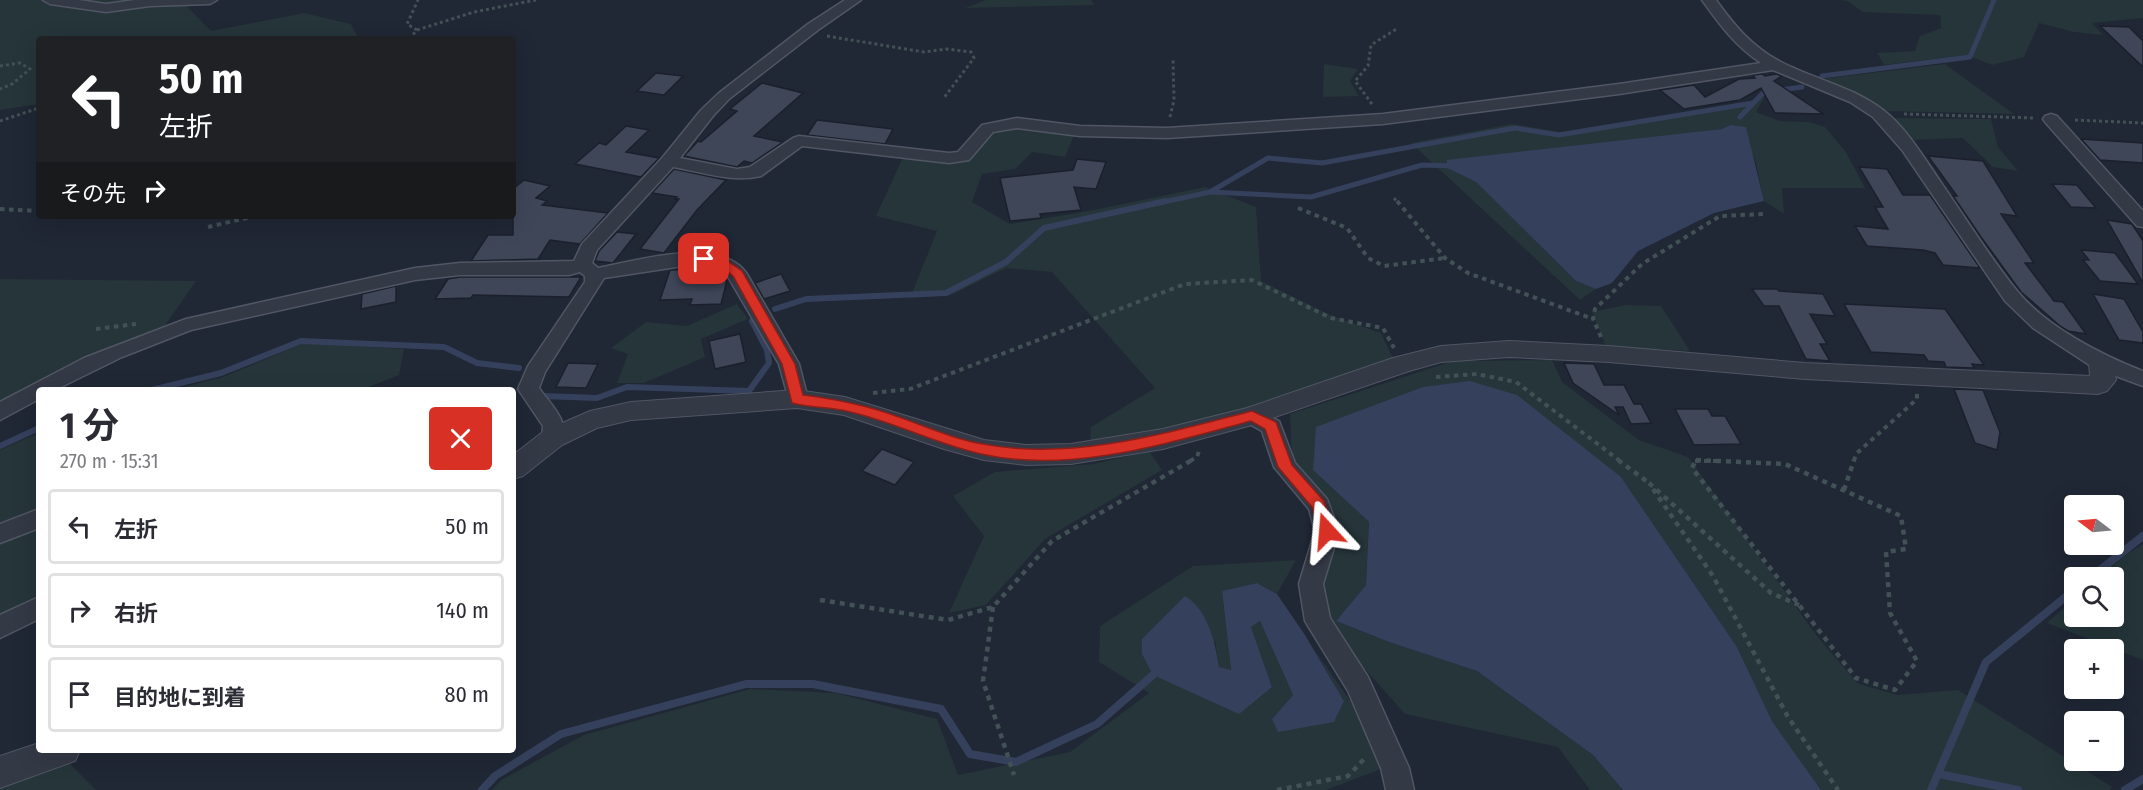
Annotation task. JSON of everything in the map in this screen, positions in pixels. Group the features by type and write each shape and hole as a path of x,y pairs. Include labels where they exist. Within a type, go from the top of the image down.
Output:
{"street":[{"path":"50,0 106,8 150,2 210,0"},
{"path":"553,438 554,425 528,389 535,371 594,282 589,269 588,248 669,161 707,113 724,96 805,33 854,0"},
{"path":"1709,0 1732,32 1750,49 1775,65 1855,99 1879,114 1908,147 2012,297 2040,323 2101,363 2143,379"},
{"path":"669,161 737,174 755,172 800,141 956,157 963,156 988,128 1017,123 1080,131 1167,133 1383,119 1619,89 1775,65"},
{"path":"2051,119 2143,222"},
{"path":"47,387 150,337 186,325 415,274 460,269 589,269 704,259 725,264 738,274 789,364 797,399"},
{"path":"516,467 553,438 591,420 631,411 797,399 845,406 890,418 953,442 984,450 1026,455 1071,454 1163,439 1208,428 1252,416 1402,364 1441,354 1509,349 1609,354 1805,371 2098,385 2103,380 2101,363"},
{"path":"0,412 36,393"},
{"path":"1252,416 1271,426 1285,467 1319,505 1327,531 1311,584 1318,621 1359,685 1395,768 1400,790"},
{"path":"0,534 36,519"},
{"path":"0,627 36,609"},
{"path":"0,772 54,753"}],"path":[{"path":"417,30 407,24 418,0"},
{"path":"412,36 417,30 474,12 536,0"},
{"path":"1383,119 1355,81 1368,66 1371,45 1398,28"},
{"path":"805,33 924,52 947,49 971,52 974,58 943,99"},
{"path":"1167,133 1174,100 1173,59"},
{"path":"0,66 20,63 30,69 12,84 0,89"},
{"path":"0,121 36,109"},
{"path":"1879,114 2143,123"},
{"path":"1394,198 1445,258 1468,273 1593,319"},
{"path":"1298,208 1347,228 1368,258 1384,266 1445,258"},
{"path":"0,209 36,211"},
{"path":"1609,354 1593,319 1595,309 1642,264 1720,216 1764,214"},
{"path":"208,227 242,219"},
{"path":"869,394 910,389 1185,284 1252,280 1331,318 1383,328 1402,364"},
{"path":"1424,378 1477,374 1516,382 1649,483 1771,593 1799,605"},
{"path":"1844,490 1856,453 1917,399 1916,376"},
{"path":"820,600 948,620 993,607 1052,541 1197,457 1208,428"},
{"path":"1696,460 1785,464 1901,516 1906,549 1886,552 1890,614 1917,661 1895,690 1856,678 1799,605 1692,468 1696,460"},
{"path":"1649,483 1713,576 1788,717 1838,790"},
{"path":"993,607 983,681 1014,775"},
{"path":"1277,790 1348,776 1383,740"}],"shaded area":[{"path":"0,0 199,0 187,6 211,31 304,13 351,24 357,36 36,36 36,104 0,110"},
{"path":"986,0 1091,0 1095,5 965,8"},
{"path":"1841,0 2143,0 2143,18 2092,23 2103,35 2074,32 2039,23 2024,57 1992,65 1966,55 1884,65 1877,53 1915,51 1920,36 1941,28 1940,15 1863,12 1847,1"},
{"path":"1324,64 1358,69 1350,81 1359,96 1323,97"},
{"path":"1945,64 2014,114 1884,111 1822,79"},
{"path":"1766,94 1756,112 1780,121 1809,122 1825,127 1846,152 1865,188 1782,188 1784,214 1764,201 1755,159 1730,125 1722,129 1447,168 1476,182 1576,281 1596,289 1580,300 1411,143 1512,124 1560,132 1747,102"},
{"path":"1893,118 1991,119 1998,147 2018,171 1993,167 1963,138 1913,140"},
{"path":"1017,126 1075,133 1065,157 1032,152 1015,169 982,174 972,202 1010,224 1089,211 1205,187 1256,207 1261,281 1330,315 1381,333 1393,358 1244,410 1156,434 1090,441 1091,427 1155,388 1052,272 1006,268 951,295 910,298 937,231 876,216 904,155 961,161 978,147 992,130"},
{"path":"0,279 196,281 164,327 80,363 0,407"},
{"path":"737,304 748,319 701,339 705,357 644,383 617,383 628,354 611,348 646,322 687,326"},
{"path":"1626,305 1661,306 1690,351 1606,347 1592,312"},
{"path":"304,343 404,349 399,375 369,387 184,387 223,377"},
{"path":"1552,360 1562,382 1639,440 1688,457 1817,636 1857,683 1897,695 1958,690 2064,757 2064,771 2087,771 2112,787 2110,790 1821,790 1772,721 1737,647 1621,477 1313,470 1369,522 1366,585 1336,621 1389,642 1477,671 1593,755 1623,790 1590,790 1558,747 1405,714 1332,632 1321,591 1334,515 1292,463 1290,414 1453,361"},
{"path":"36,434 36,598 0,616 0,450"},
{"path":"1149,451 1162,470 1045,539 986,605 949,613 984,536 953,496 995,472 1093,464"},
{"path":"2143,544 2143,660 2124,653 2124,639 2089,639 2047,623 2064,608 2064,627 2124,627 2124,567 2112,567"},
{"path":"1296,560 1277,594 1257,583 1222,592 1231,671 1219,667 1215,642 1143,639 1272,687 1251,627 1260,621 1293,695 1272,719 1344,701 1314,649 1368,726 1384,768 1326,790 492,790 501,780 584,735 750,689 836,693 937,719 958,775 1070,752 1149,693 1099,662 1100,626 1193,566"},
{"path":"70,764 96,790 0,790 0,785"}],"water":[{"path":"1730,125 1746,127 1764,201 1714,213 1638,251 1612,283 1596,289 1576,281 1476,182 1447,168 1447,160 1722,129"},
{"path":"1470,381 1517,395 1621,477 1737,647 1772,721 1821,790 1623,790 1593,755 1477,671 1389,642 1336,621 1366,585 1369,522 1313,470 1316,427 1423,387"},
{"path":"1257,583 1277,594 1305,635 1344,701 1334,722 1278,732 1272,719 1293,695 1260,621 1251,627 1272,687 1239,714 1153,675 1142,654 1142,639 1185,596 1193,602 1205,618 1213,637 1219,667 1231,670 1222,591"}],"building":[{"path":"2100,26 2129,27 2143,41 2143,67"},
{"path":"656,73 683,76 664,95 637,91"},
{"path":"1753,75 1782,76 1774,81 1823,114 1775,113 1761,88 1740,100 1684,109 1660,90 1694,85 1705,97 1739,79 1755,78"},
{"path":"762,83 803,93 754,136 783,142 752,163 744,161 737,167 684,156 698,141 701,142 737,111 730,109"},
{"path":"817,120 893,129 885,144 807,135"},
{"path":"626,126 649,130 626,152 659,158 641,177 575,164 599,143 606,145"},
{"path":"2081,139 2143,143 2143,163 2100,160"},
{"path":"1928,156 1983,161 2017,216 2001,214 2034,263 2025,263 2054,301 2063,302 2086,334 2068,331 2060,326 2021,292 1981,237 1953,196 1957,196"},
{"path":"1077,159 1106,162 1096,189 1074,187 1081,210 1040,214 1041,218 1010,221 1000,178 1073,170"},
{"path":"1859,167 1887,169 1903,195 1930,195 1980,268 1943,265 1935,253 1923,250 1867,246 1855,226 1888,229 1875,207 1883,207"},
{"path":"674,169 726,180 697,210 664,253 640,249 679,199 652,193"},
{"path":"524,180 550,186 536,198 547,201 542,205 608,213 580,244 550,240 538,259 471,261 488,235 513,235 513,219 516,219 516,187"},
{"path":"2052,184 2077,185 2096,208 2071,207"},
{"path":"2107,220 2132,224 2143,241 2143,283"},
{"path":"617,232 636,234 613,263 595,261 599,251"},
{"path":"2081,250 2115,253 2138,284 2100,281 2083,260 2089,260"},
{"path":"696,269 692,281 727,280 721,304 690,305 692,299 660,300 670,270"},
{"path":"781,274 790,291 764,299 755,283"},
{"path":"460,277 581,277 569,297 473,295 471,298 435,299 448,279"},
{"path":"396,286 396,302 361,309 362,294"},
{"path":"1752,289 1823,294 1835,316 1810,314 1827,344 1820,344 1830,361 1806,359 1779,306 1764,306"},
{"path":"2093,294 2124,299 2143,332 2143,343 2119,340"},
{"path":"1844,304 1945,309 1984,365 1972,364 1974,368 1946,367 1944,362 1928,361 1924,355 1871,352"},
{"path":"740,334 746,362 715,369 709,341"},
{"path":"568,363 598,364 586,388 556,387"},
{"path":"1564,363 1594,364 1604,385 1624,385 1634,404 1641,404 1651,423 1631,424 1623,407 1615,407 1619,415 1573,383"},
{"path":"1954,389 1983,390 2000,432 1997,450 1975,443"},
{"path":"1675,409 1708,409 1712,416 1725,416 1741,444 1694,445"},
{"path":"882,449 914,462 895,485 862,471"}],"waterway":[{"path":"1822,76 1970,57 1994,0"},
{"path":"1740,117 1764,92 1802,87"},
{"path":"1210,192 1268,158 1322,163 1515,128 1559,135 1753,103"},
{"path":"1210,192 1311,197 1422,165 1456,166"},
{"path":"1159,203 1210,192"},
{"path":"775,309 806,299 946,293 1006,262 1044,228 1166,201"},
{"path":"543,396 597,398 627,387 749,391 769,363 767,350 752,321"},
{"path":"164,387 221,373 301,341 444,347 477,363 519,368"},
{"path":"0,446 36,429"},
{"path":"2104,567 2143,536"},
{"path":"1931,790 1986,662 2064,598"},
{"path":"482,790 495,776 561,734 746,684 813,684 941,709 970,754 1016,762 1097,724 1153,675"},
{"path":"1939,774 2018,790"},
{"path":"2125,790 2143,779"}],"route":[{"path":"704,259 725,264 738,274 789,364 797,399 845,406 890,418 953,442 984,450 1026,455 1071,454 1163,439 1252,416 1271,426 1285,467 1319,505 1327,531"}]}
